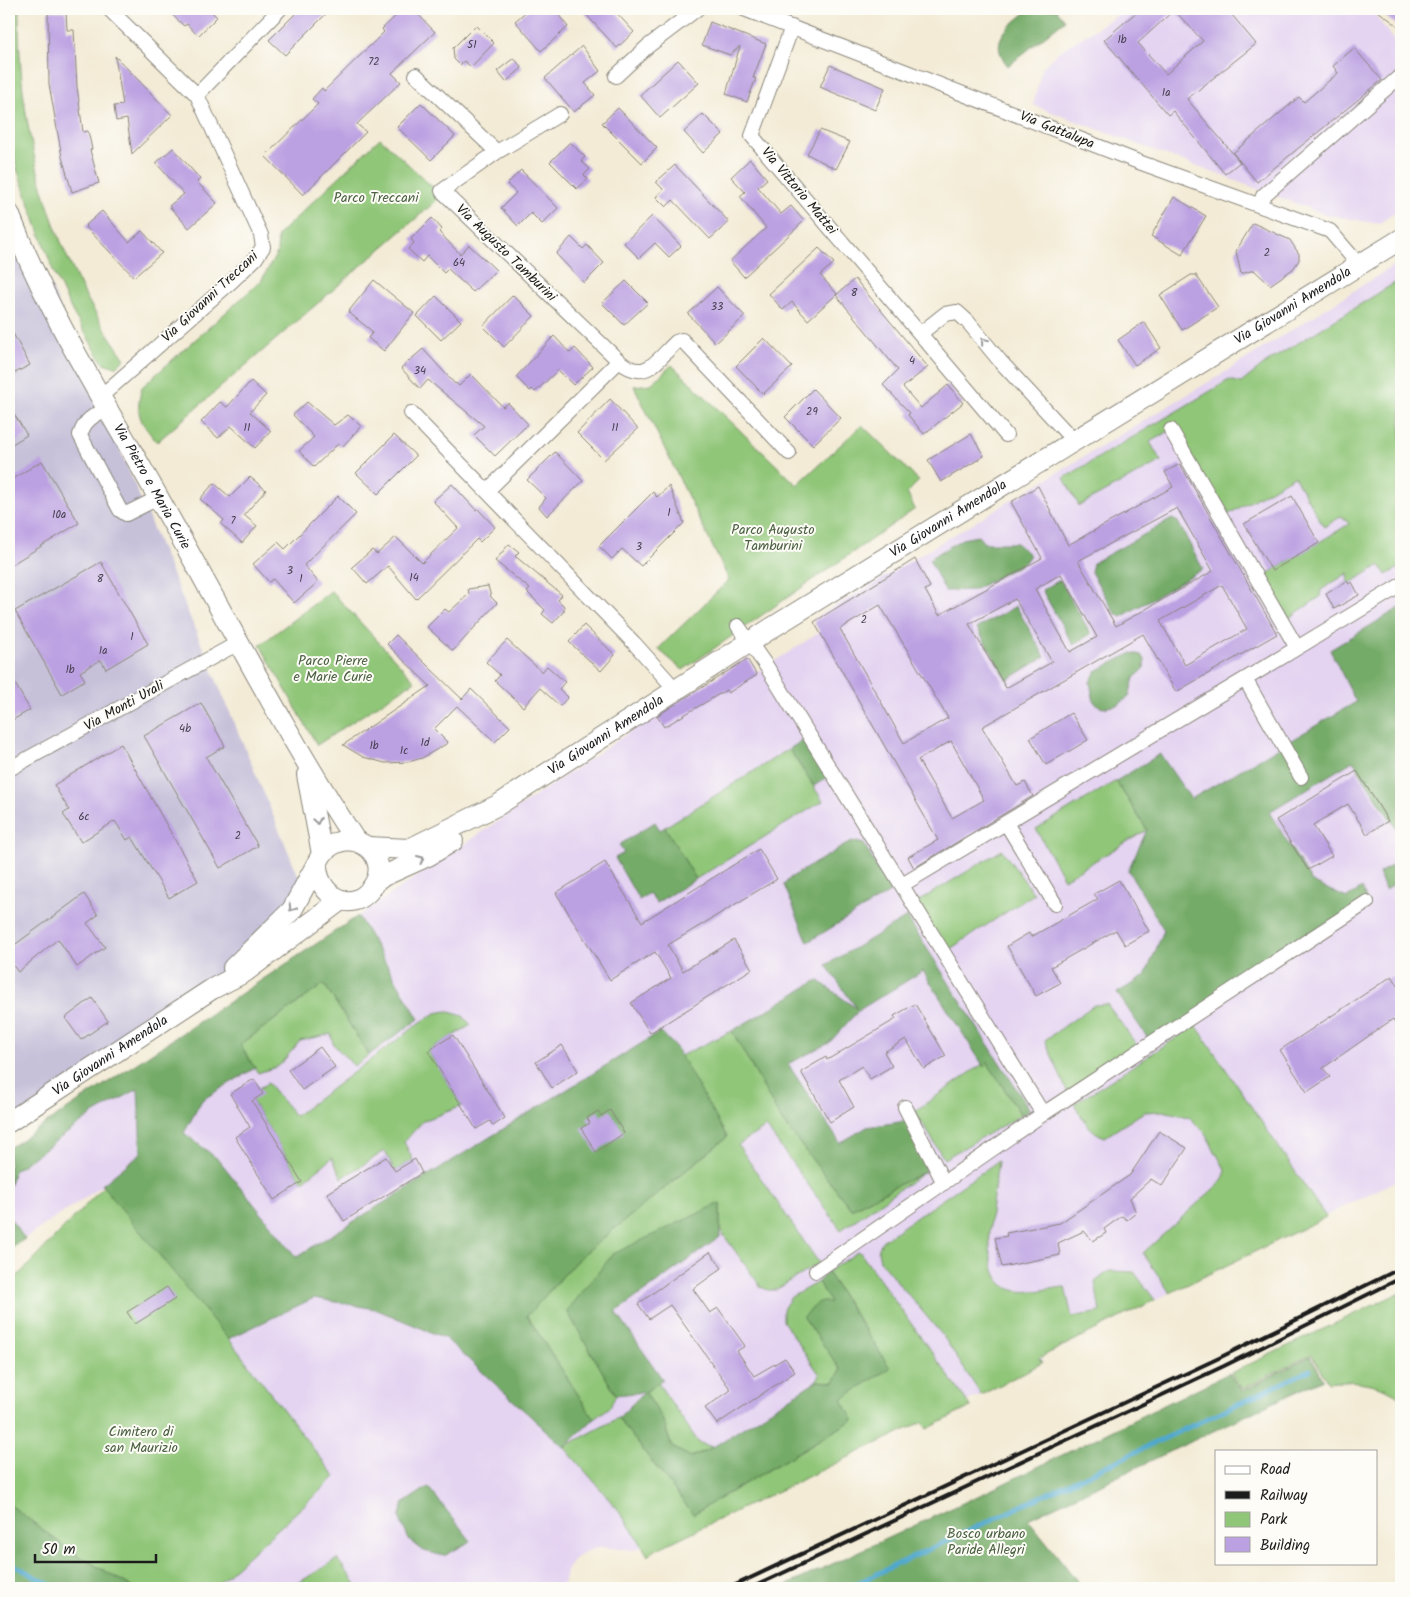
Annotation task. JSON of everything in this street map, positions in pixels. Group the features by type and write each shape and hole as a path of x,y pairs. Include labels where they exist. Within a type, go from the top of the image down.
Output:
{"main road":[{"name":"Via Pietro e Maria Curie","path":"9,213 25,255 55,317 103,403 303,756 362,844"},
{"name":"Via Giovanni Amendola","path":"212,989 280,924 292,910 320,860 336,842 410,849 498,805 676,690 744,634 1074,441 1401,239"},
{"name":"Via Pietro e Maria Curie","path":"303,756 320,860"},
{"name":"Via Giovanni Amendola","path":"9,1122 212,989 245,972 342,900 364,896 377,879 428,856 464,834 498,805"},
{"path":"362,844 377,862 377,879"},
{"path":"320,860 320,884 333,897 342,900"}],"street":[{"path":"109,9 197,95 280,9"},
{"path":"616,76 647,47 697,9"},
{"name":"Via Gattalupa","path":"744,9 1136,161 1330,231 1359,265"},
{"name":"Via Vittorio Mattei","path":"792,27 752,136 1006,435"},
{"path":"416,76 497,152"},
{"path":"1260,205 1263,196 1398,78"},
{"name":"Via Giovanni Treccani","path":"103,403 255,259 263,247 261,235 197,95"},
{"name":"Via Augusto Tamburini","path":"560,114 497,152 442,191 630,370 639,372 648,368 676,342 682,340 789,453"},
{"path":"921,334 952,311 957,312 1074,441"},
{"path":"487,491 619,361"},
{"path":"103,403 84,424 80,435 120,510 126,514 133,512 158,498"},
{"path":"412,413 634,643 676,690"},
{"path":"1171,430 1297,648"},
{"path":"902,885 1401,585"},
{"path":"744,634 1043,1114"},
{"name":"Via Monti Urali","path":"9,769 240,642"},
{"path":"1245,679 1301,777"},
{"path":"1006,823 1055,904"},
{"path":"816,1271 1043,1114 1367,902"},
{"path":"905,1107 944,1183"}],"shaded area":[{"path":"1127,9 1371,9 1397,45 1398,61 1401,65 1401,207 1379,224 1324,214 1033,105 1042,68 1057,53"},
{"path":"9,185 301,882 294,900 227,969 9,1126"},
{"path":"1401,261 1401,1178 1041,1357 1042,1363 981,1395 634,1550 600,1547 586,1551 574,1559 566,1571 564,1583 554,1588 213,1588 334,1477 108,1182 12,1247 9,1243 9,1148 229,1004 656,714 748,657 758,672 820,632 813,619 1227,371"}],"green space":[{"path":"9,9 19,9 24,102 32,148 44,193 59,237 77,279 99,320 125,359 116,367 103,363 73,313 54,273 17,169 9,127"},
{"path":"1030,9 1056,9 1065,20 1008,66 999,48 1000,41 1008,27"},
{"name":"Parco Treccani","path":"380,138 442,196 157,442 140,417 139,404 142,387 261,281 277,253 278,235"},
{"path":"1401,279 1401,567 1386,575 1380,565 1349,584 1348,573 1321,590 1320,597 1289,618 1262,577 1349,524 1342,516 1324,527 1294,476 1222,518 1171,430 1150,442 1161,461 1079,506 1064,478 1229,380 1241,383 1266,363"},
{"name":"Parco Augusto Tamburini","path":"672,365 797,485 862,425 919,481 907,493 915,509 683,670 658,649 729,580 634,386 651,384"},
{"path":"1172,519 1178,522 1203,569 1121,617 1115,613 1091,572 1093,563"},
{"path":"978,536 984,543 1016,543 1030,555 1025,562 974,590 945,591 929,559 962,539"},
{"path":"1060,580 1091,634 1073,645 1042,590"},
{"name":"Parco Pierre e Marie Curie","path":"331,591 415,681 317,745 260,645"},
{"path":"1016,606 1045,657 1007,680 977,628"},
{"path":"1401,607 1401,836 1353,761 1269,812 1312,882 1347,898 1362,888 1367,902 1151,1043 1117,993 1145,976 1164,930 1128,870 1147,830 1116,781 1160,754 1191,799 1356,702 1330,650"},
{"path":"1132,653 1141,655 1145,659 1144,669 1134,678 1129,697 1118,705 1102,708 1094,702 1090,682 1096,671"},
{"path":"805,739 829,776 814,786 789,749"},
{"path":"789,749 823,801 696,879 665,827"},
{"path":"1116,781 1147,830 1064,879 1036,829"},
{"path":"655,822 660,830 665,827 696,879 656,903 649,893 639,900 615,858 624,853 619,845"},
{"path":"852,841 864,844 890,892 808,942 784,885 790,878"},
{"path":"1002,850 1034,894 944,953 914,904"},
{"path":"1401,860 1401,880 1385,890 1379,873"},
{"path":"358,916 419,1019 369,1055 324,984 240,1045 255,1068 202,1100 184,1133 219,1160 296,1257 660,1032 675,1046 727,1137 580,1257 527,1316 594,1419 564,1447 445,1338 375,1309 314,1298 228,1339 102,1185 141,1153 138,1089 95,1113 14,1171 9,1187 9,1148"},
{"path":"907,917 1030,1110 1021,1115 987,1062 984,1067 923,971 859,1010 829,1043 788,1064 840,1143 867,1127 919,1119 926,1171 851,1209 782,1121 732,1031 818,980 857,1009 826,965"},
{"path":"324,984 369,1055 354,1066 333,1044 331,1034 300,1041 279,1066 258,1073 240,1045"},
{"path":"1107,1004 1139,1048 1068,1094 1045,1040 1094,1005"},
{"path":"446,1011 463,1016 471,1025 428,1051 462,1106 423,1121 404,1142 413,1160 395,1171 385,1151 342,1178 332,1158 302,1182 252,1101 259,1088 268,1083 295,1116 421,1022 436,1013"},
{"path":"1196,1025 1326,1217 1170,1293 1143,1253 1222,1181 1226,1171 1205,1133 1189,1117 1163,1111 1144,1112 1105,1137 1090,1128 1074,1104"},
{"path":"732,1031 782,1121 851,1209 926,1171 841,1230 766,1127 738,1145 819,1263 776,1290 768,1290 761,1287 720,1230 720,1203 567,1311 616,1395 610,1407 594,1419 527,1316 580,1257 727,1137 680,1056"},
{"path":"987,1061 1021,1115 944,1159 915,1111"},
{"path":"998,1161 991,1210 990,1248 998,1279 1008,1288 1029,1291 1065,1287 1072,1317 1100,1312 1095,1282 1109,1271 1134,1272 1155,1300 1039,1358 1042,1363 981,1395 943,1336 880,1261 878,1251 882,1241"},
{"name":"Cimitero di san Maurizio","path":"108,1182 335,1477 213,1588 134,1588 69,1550 9,1504 9,1285"},
{"path":"720,1203 720,1237 616,1312 663,1380 645,1392 662,1418 672,1447 691,1457 713,1447 816,1381 834,1382 841,1370 803,1316 819,1302 830,1302 818,1282 827,1272 890,1368 842,1399 853,1420 693,1514 618,1418 644,1392 616,1395 567,1311 613,1254"},
{"path":"9,1217 25,1239 12,1247 9,1243"},
{"path":"859,1251 971,1407 927,1429 922,1422 653,1551 648,1556 620,1513 564,1447 618,1418 693,1514 853,1420 841,1399 890,1368 827,1272"},
{"path":"818,1282 831,1303 803,1316 841,1370 834,1382 816,1381 820,1375 783,1321 783,1309 791,1297"},
{"path":"1401,1292 1401,1398 1385,1389 1366,1383 1328,1382 1312,1354 1242,1389 1231,1373"},
{"name":"Bosco urbano Paride Allegri","path":"1311,1356 1323,1379 1028,1519 1083,1588 781,1588 999,1486 1229,1373 1242,1391"},
{"path":"658,1383 699,1443 713,1447 691,1457 672,1447 662,1418 645,1392"},
{"path":"428,1487 471,1541 444,1556 424,1551 409,1540 399,1517 404,1503"},
{"path":"9,1504 69,1550 134,1588 9,1588"},
{"path":"337,1559 359,1588 290,1588"}],"building":[{"path":"166,9 209,9 217,17 198,36 187,24 184,26"},
{"path":"300,9 331,9 285,55 269,40"},
{"path":"403,9 413,9 435,32 392,73 401,82 357,124 366,132 303,195 265,156 318,104 312,99 322,88 324,91 384,32 382,29"},
{"path":"529,9 554,9 568,27 541,51 515,21"},
{"path":"581,9 613,9 634,32 617,48"},
{"path":"1140,9 1227,9 1256,44 1187,99 1240,162 1225,174 1173,111 1168,115 1104,40","holes":["1174,10 1203,41 1166,74 1138,43"]},
{"path":"1375,9 1401,9 1401,28"},
{"path":"48,11 66,11 67,30 74,30 77,87 83,132 88,131 92,149 90,150 99,183 72,192 62,157 49,84"},
{"path":"710,22 766,44 753,78 756,78 747,102 726,94 740,46 730,55 702,45"},
{"path":"476,25 494,43 471,67 464,61 460,65 454,59 453,48"},
{"path":"582,46 600,71 585,83 595,95 574,112 545,78"},
{"path":"1354,48 1382,80 1257,182 1233,153 1299,97 1304,102 1338,73 1333,66"},
{"path":"115,56 172,115 132,154 127,119 116,121 114,106 123,105"},
{"path":"514,58 522,68 506,82 497,71"},
{"path":"678,60 699,83 660,118 640,95"},
{"path":"830,65 885,88 875,110 820,87"},
{"path":"421,103 455,136 431,160 397,127"},
{"path":"618,108 657,148 642,163 602,123"},
{"path":"703,114 723,134 703,153 684,132"},
{"path":"820,130 850,142 836,169 807,154"},
{"path":"570,142 585,157 581,161 590,169 584,175 588,179 577,189 550,162"},
{"path":"173,148 200,179 197,182 217,203 189,228 169,206 184,194 156,163"},
{"path":"750,159 767,179 758,187 781,214 791,206 804,221 744,277 730,261 766,228 740,196 745,192 731,177"},
{"path":"675,165 729,222 710,239 673,200 666,207 656,197 663,189 656,182"},
{"path":"521,170 558,208 542,224 531,213 518,226 501,208 516,193 507,184"},
{"path":"1174,197 1206,216 1182,255 1151,236"},
{"path":"102,211 129,242 142,231 162,253 134,277 85,226"},
{"path":"652,216 681,246 669,257 655,243 639,258 624,243"},
{"path":"432,218 442,229 439,232 460,254 469,245 496,270 473,292 448,269 444,273 427,256 422,262 408,249 414,243 411,239"},
{"path":"1253,223 1290,240 1299,254 1299,260 1293,269 1270,285 1254,270 1241,274 1236,251"},
{"path":"571,237 583,249 587,245 604,263 584,283 556,254"},
{"path":"819,248 834,263 820,275 837,294 808,320 792,302 783,310 769,294"},
{"path":"1191,275 1196,275 1218,307 1182,330 1160,295"},
{"path":"855,279 928,367 903,387 921,408 948,385 963,403 924,434 908,415 910,413 883,385 898,370 836,295"},
{"path":"374,280 414,313 384,351 368,338 373,332 348,312"},
{"path":"626,281 648,303 624,325 602,303"},
{"path":"717,287 745,316 716,343 688,314"},
{"path":"513,295 534,316 504,347 483,326"},
{"path":"436,296 461,321 441,340 417,316"},
{"path":"1144,322 1161,348 1135,365 1118,340"},
{"path":"9,326 30,365 9,376"},
{"path":"554,336 570,353 575,348 593,367 573,385 558,370 535,392 532,389 530,391 516,377"},
{"path":"764,338 792,367 763,394 736,366"},
{"path":"423,349 455,384 459,386 471,374 503,407 508,403 528,424 495,456 474,435 484,426 428,380 420,389 401,368"},
{"path":"251,381 266,395 250,412 271,431 255,448 231,426 218,438 201,422 220,402 227,407"},
{"path":"813,389 841,418 813,445 785,417"},
{"path":"610,399 638,429 604,460 577,433"},
{"path":"307,402 334,425 348,415 361,426 342,447 338,444 314,467 299,451 314,437 293,415"},
{"path":"9,406 27,435 9,446"},
{"path":"971,434 984,456 941,482 928,460"},
{"path":"394,435 416,456 378,494 356,473"},
{"path":"555,452 583,481 547,516 539,507 546,498 527,480"},
{"path":"42,461 79,523 9,566 9,481"},
{"path":"1180,464 1277,634 1176,692 1143,634 982,727 1017,786 1025,782 1033,796 914,868 908,857 938,840 814,622 915,559 930,587 925,590 939,615 1042,558 1011,502 1038,486 1068,545 1173,487 1165,472","holes":["1177,508 1213,571 1116,626 1078,561","1061,574 1097,637 1070,652 1035,589","1222,585 1247,629 1185,665 1160,621","1015,599 1052,662 1006,688 969,624","880,605 948,718 904,743 840,629","951,741 984,800 952,818 918,760"]},
{"path":"250,477 266,490 244,515 257,526 242,543 221,524 224,520 200,499 214,483 230,497"},
{"path":"452,484 495,527 480,542 477,539 416,599 388,566 367,584 352,567 372,550 377,554 396,537 422,563 458,528 433,501"},
{"path":"669,486 684,523 641,566 622,549 612,559 599,546 653,492 657,497"},
{"path":"338,496 356,514 304,565 318,582 294,603 273,579 269,582 253,564 278,542 285,549"},
{"path":"1292,496 1319,543 1272,571 1244,524"},
{"path":"509,544 519,552 515,556 562,595 558,600 564,606 564,611 553,623 542,614 545,610 527,592 530,589 495,561"},
{"path":"101,562 148,644 106,669 101,660 80,672 85,680 62,694 15,611"},
{"path":"1347,581 1349,584 1352,582 1359,595 1334,609 1326,594"},
{"path":"488,586 491,597 497,603 453,651 427,627 445,609 449,612 469,594 468,589"},
{"path":"584,625 615,655 601,671 569,642"},
{"path":"396,635 462,699 471,689 510,727 495,742 457,706 434,729 448,743 422,758 408,762 385,763 363,757 343,745 430,686 387,644"},
{"path":"507,640 542,672 547,666 565,682 559,689 568,697 560,706 540,688 523,707 495,681 500,675 486,662"},
{"path":"747,659 757,675 728,693 726,690 664,727 657,716"},
{"path":"9,673 30,710 9,722"},
{"path":"201,703 225,746 206,757 258,846 220,868 144,736"},
{"path":"1071,713 1088,740 1046,765 1030,738"},
{"path":"121,744 198,881 169,898 132,837 127,840 115,821 81,842 63,814 69,810 54,785"},
{"path":"1357,771 1388,821 1367,834 1348,804 1313,825 1332,856 1308,870 1276,820"},
{"path":"759,849 777,879 668,945 683,971 734,940 752,969 650,1033 631,1003 671,978 655,952 610,980 556,893 605,862 642,922"},
{"path":"1119,880 1149,931 1125,945 1116,930 1051,967 1060,983 1036,996 1007,946 1029,933 1031,937 1098,899 1094,894"},
{"path":"84,894 98,915 87,923 105,947 77,967 58,939 18,972 9,960 9,949"},
{"path":"1392,976 1401,990 1401,1031 1393,1019 1323,1068 1330,1077 1307,1092 1280,1050"},
{"path":"92,998 108,1021 81,1040 65,1018"},
{"path":"915,1004 946,1056 924,1069 906,1039 884,1052 892,1066 870,1079 862,1066 839,1080 854,1107 830,1122 801,1072 826,1057 827,1060 896,1019 894,1016"},
{"path":"453,1035 505,1118 493,1126 490,1121 476,1129 428,1051"},
{"path":"562,1045 578,1071 552,1088 536,1062"},
{"path":"320,1047 335,1067 302,1090 288,1070"},
{"path":"254,1079 263,1094 252,1101 302,1182 274,1200 235,1137 250,1127 230,1094"},
{"path":"610,1110 624,1133 596,1152 581,1128 590,1123 587,1118 598,1111 601,1116"},
{"path":"1159,1131 1187,1148 1162,1186 1151,1179 1130,1198 1136,1213 1127,1220 1122,1216 1104,1229 1106,1233 1093,1241 1084,1231 1058,1243 1060,1255 1002,1267 995,1238 1007,1236 1006,1233 1060,1223 1130,1175"},
{"path":"386,1157 395,1171 415,1159 422,1173 344,1221 327,1193"},
{"path":"710,1252 722,1268 693,1289 710,1313 718,1308 745,1346 737,1351 754,1376 785,1358 795,1372 717,1424 705,1408 731,1390 670,1305 649,1319 638,1304"},
{"path":"167,1287 175,1299 135,1324 127,1312"}],"waterway":[{"path":"847,1588 1310,1370"},
{"path":"9,1562 55,1588"}],"railway":[{"path":"729,1588 1219,1358 1401,1268"},
{"path":"751,1588 1224,1366 1401,1278"}]}
